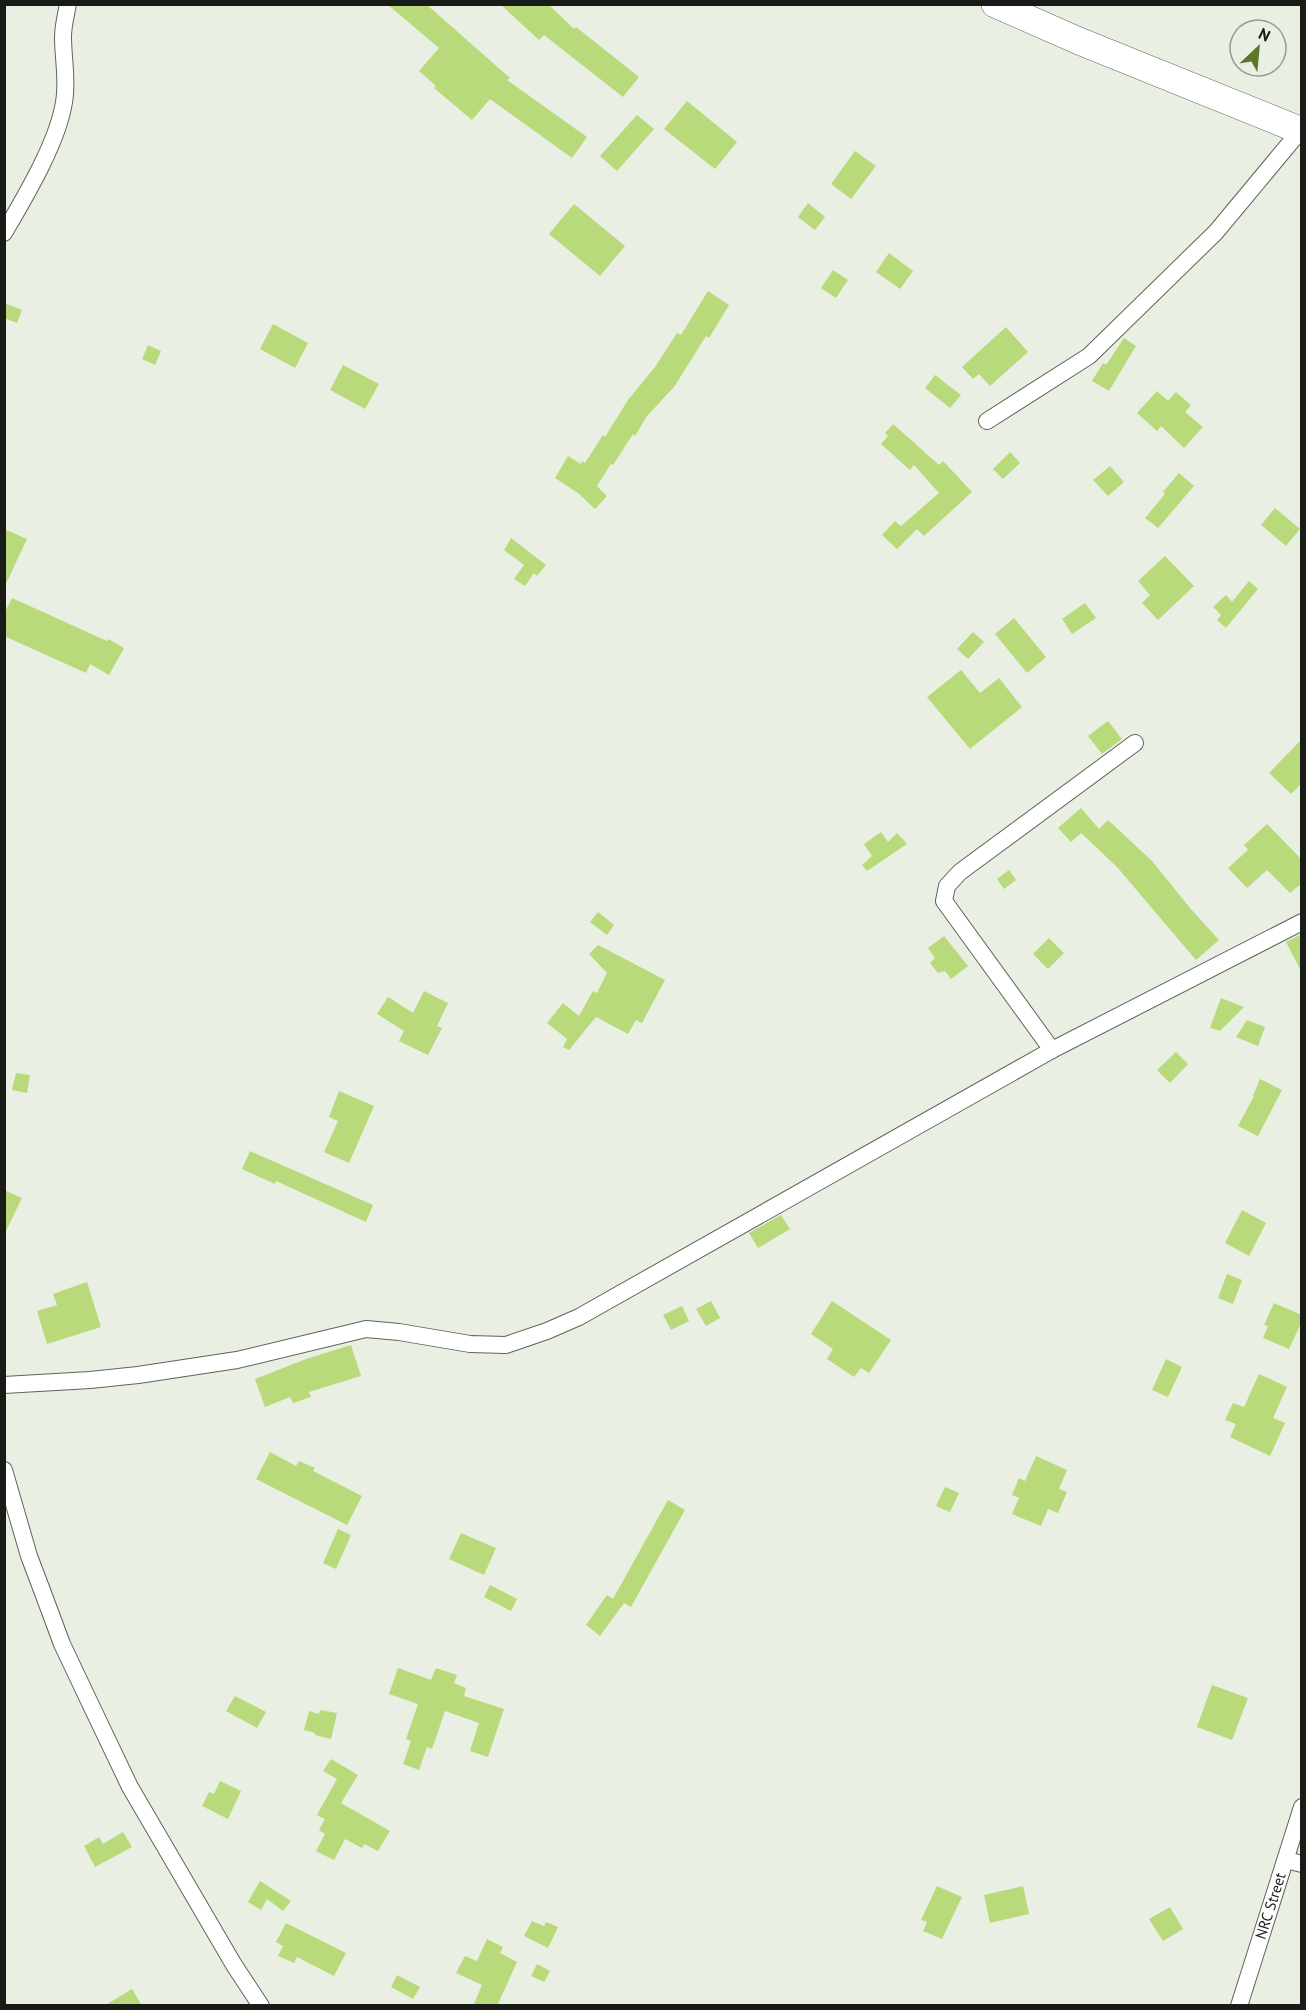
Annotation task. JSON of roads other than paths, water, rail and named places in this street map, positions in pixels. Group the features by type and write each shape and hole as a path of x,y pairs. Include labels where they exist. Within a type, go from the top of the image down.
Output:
{"highway":[{"path":"995,4 1079,42 1301,131"}],"street":[{"path":"4,233 22,203 60,124 65,100 66,68 63,36 68,4"},
{"path":"987,421 1089,356 1216,232 1301,131"},
{"path":"1052,1050 944,900 947,886 960,872 1135,743"},
{"path":"4,1385 90,1380 160,1372 237,1360 366,1329 470,1344 506,1345 547,1331 579,1317 1052,1050 1302,922"},
{"path":"4,1470 36,1575 62,1644 130,1787 234,1965 261,2006"},
{"name":"NRC Street","path":"1239,2006 1294,1862 1302,1807"}]}
